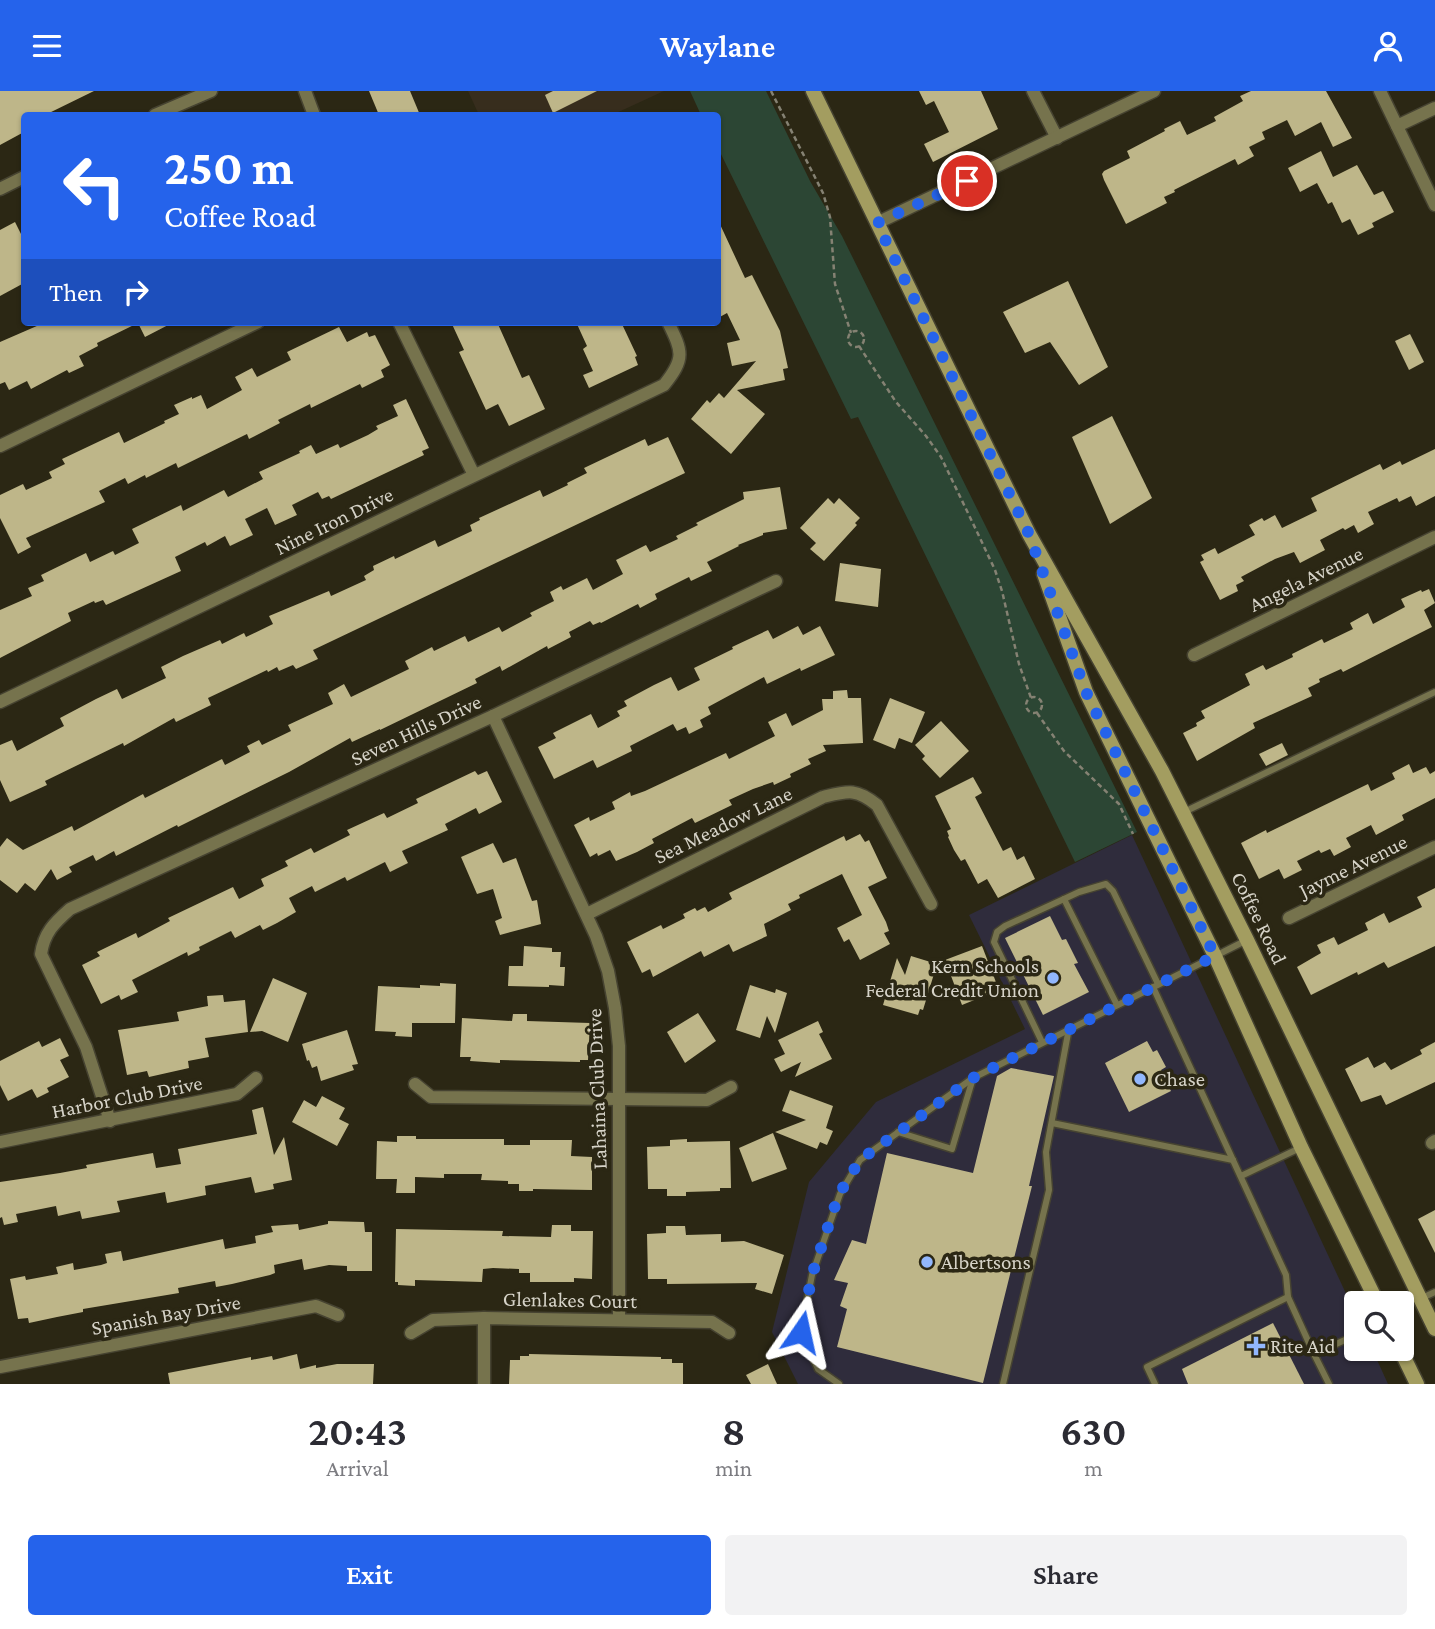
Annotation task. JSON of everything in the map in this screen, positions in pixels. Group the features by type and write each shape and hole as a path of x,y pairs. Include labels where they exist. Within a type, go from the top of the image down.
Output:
{"main road":[{"name":"Coffee Road","path":"813,91 1029,534 1183,813 1247,940 1435,1329"},
{"name":"Coffee Road","path":"1029,534 1086,692 1215,956 1301,1147 1372,1291"},
{"path":"1406,1361 1417,1384"}],"street":[{"path":"162,112 211,91"},
{"path":"305,91 313,112"},
{"path":"1033,91 1057,138"},
{"path":"877,223 1154,91"},
{"path":"1380,91 1435,205"},
{"path":"1397,126 1435,108"},
{"path":"0,189 21,178"},
{"path":"0,446 250,326"},
{"path":"401,326 474,475"},
{"name":"Nine Iron Drive","path":"0,702 664,384 678,367 680,346 670,326"},
{"name":"Angela Avenue","path":"1194,655 1435,537"},
{"name":"Seven Hills Drive","path":"110,1121 86,1047 41,954 43,941 50,927 70,909 493,716 776,581"},
{"name":"Lahaina Club Drive","path":"493,716 587,914 608,971 619,1045 619,1319"},
{"name":"Sea Meadow Lane","path":"587,914 823,797 849,791 864,795 877,805 931,904"},
{"name":"Jayme Avenue","path":"1289,918 1435,848"},
{"name":"Harbor Club Drive","path":"0,1142 237,1094 256,1078"},
{"path":"415,1084 431,1097 620,1100 707,1100 731,1087"},
{"name":"Spanish Bay Drive","path":"1,1362 316,1306 338,1315"},
{"path":"484,1318 484,1384"},
{"name":"Glenlakes Court","path":"411,1333 433,1320 484,1318 712,1322 729,1333"}],"lane":[{"path":"1183,813 1435,692"},
{"path":"1042,1042 994,941 997,932 1079,891 1106,884 1113,891 1286,1275 1287,1297 1329,1384"},
{"path":"1064,899 1117,1005"},
{"path":"839,1384 818,1369 801,1332 812,1275 839,1194 860,1160 973,1078 1247,940"},
{"path":"1003,1384 1049,1190 1046,1152 1069,1028"},
{"path":"898,1132 952,1149 973,1078"},
{"path":"1052,1123 1233,1160"},
{"path":"1241,1176 1301,1147"},
{"path":"1421,1299 1435,1292"},
{"path":"1155,1384 1147,1367 1287,1297"},
{"path":"1314,1354 1344,1340"}],"path":[{"path":"771,91 823,193 830,217 832,272 851,333"},
{"path":"858,331 863,335 863,342 859,346 850,344 848,337 851,333 858,331"},
{"path":"859,346 896,401 941,457 995,570 1019,664 1031,698 1026,707 1030,712 1037,713 1064,751 1119,804 1133,834"},
{"path":"1031,698 1036,697 1042,702 1041,710 1037,713"}],"shaded area":[{"path":"468,91 664,91 618,112 478,112"},
{"path":"1132,835 1345,1291 1344,1361 1377,1361 1388,1384 798,1384 772,1332 809,1182 876,1102 1025,1029 969,915"}],"green space":[{"path":"690,91 766,91 810,181 842,236 1137,832 1075,862 858,417 851,419 721,154 721,112 700,112"}],"building":[{"path":"0,91 94,91 51,112 21,112 21,134 0,145"},
{"path":"369,91 410,91 419,112 378,112"},
{"path":"553,91 597,91 555,112 553,112 545,95"},
{"path":"919,91 981,91 998,129 933,162 924,144 949,132 934,101 926,105"},
{"path":"1251,91 1326,91 1352,138 1333,147 1321,122 1295,136 1287,120 1262,132 1265,139 1249,147 1254,156 1238,165 1235,159 1174,190 1175,192 1164,197 1167,203 1126,224 1104,180 1104,171 1130,158 1127,151 1180,121 1187,135 1216,121 1214,117 1243,101 1240,96"},
{"path":"1321,151 1333,177 1357,165 1374,195 1383,191 1394,212 1372,223 1374,227 1358,235 1350,219 1342,223 1332,202 1328,204 1317,183 1300,192 1288,168"},
{"path":"15,222 21,234 21,285 0,296 0,230"},
{"path":"721,226 745,278 752,275 780,331 788,368 783,369 785,380 737,390 765,414 731,454 691,419 707,400 710,403 719,393 724,398 756,361 732,366 727,343 740,340 727,313 721,316"},
{"path":"1068,281 1108,367 1079,385 1050,342 1025,353 1003,312"},
{"path":"37,326 132,326 97,343 98,346 79,356 84,366 69,373 67,370 31,389 27,381 9,390 5,382 0,384 0,342"},
{"path":"140,326 166,326 145,337"},
{"path":"453,326 499,326 522,378 529,375 545,409 509,426 498,404 486,410 459,352 464,350"},
{"path":"578,326 623,326 637,356 638,365 589,388 583,375 593,371 583,349 587,346"},
{"path":"339,327 347,342 367,332 369,337 375,335 390,365 381,370 384,377 362,388 360,384 311,408 310,404 249,439 247,434 178,468 176,463 128,484 125,478 99,491 105,502 26,538 31,547 18,554 0,518 0,495 23,484 26,490 52,478 49,472 65,464 62,459 119,432 124,443 165,423 164,421 179,414 174,405 192,397 201,395 207,409 242,390 235,377 252,368 257,377 291,360 287,352"},
{"path":"1410,334 1424,362 1409,370 1395,341"},
{"path":"406,399 429,448 422,451 424,455 331,499 329,496 322,499 318,492 292,505 297,515 275,525 267,508 245,519 253,535 230,546 225,536 207,546 205,542 175,557 181,571 106,605 103,600 94,601 68,613 71,621 0,658 0,610 32,596 28,588 44,581 41,575 86,553 90,562 113,551 115,555 139,543 132,529 181,505 183,511 224,490 228,497 263,479 259,472 311,445 316,454 338,444 340,448 368,435 378,429 376,426 398,416 393,405"},
{"path":"1112,416 1152,498 1110,524 1072,437"},
{"path":"668,437 685,473 313,650 318,659 296,669 293,665 279,671 277,667 268,672 267,670 208,698 211,705 176,722 174,718 124,746 123,743 45,781 47,785 10,802 0,780 0,745 12,740 17,751 64,726 60,718 96,699 117,689 122,699 166,678 161,667 183,656 220,640 222,644 244,633 246,637 273,624 269,616 329,591 331,596 366,580 364,576 374,570 373,566 394,556 395,559 435,540 438,547 472,531 470,525 480,520 479,518 540,490 543,497 587,473 584,468 645,439 648,446"},
{"path":"1435,449 1435,496 1416,506 1411,496 1399,502 1397,498 1368,512 1374,524 1358,533 1354,525 1345,530 1343,528 1320,540 1325,550 1300,563 1294,552 1275,559 1241,577 1244,581 1236,585 1238,591 1220,600 1200,562 1204,560 1201,555 1215,548 1218,554 1255,535 1249,525 1262,518 1264,521 1275,515 1282,528 1317,511 1311,498 1380,464 1383,470 1400,461 1402,465"},
{"path":"780,487 787,529 763,533 738,545 707,562 712,571 691,581 689,577 655,594 657,599 640,608 638,604 601,623 593,625 590,621 569,632 571,637 548,649 547,646 502,671 500,666 475,679 477,683 380,730 352,742 350,738 289,772 116,856 114,851 96,861 93,855 69,867 72,872 57,880 51,869 35,891 25,883 17,893 0,880 0,847 7,838 23,850 72,826 74,831 143,794 145,798 222,759 225,765 250,752 247,746 259,740 262,745 291,731 288,725 333,704 328,693 344,684 351,697 409,669 405,661 432,647 434,651 465,636 468,642 499,627 502,632 554,601 550,592 561,586 563,590 587,578 593,590 623,574 616,560 646,545 650,552 678,539 676,536 698,525 696,523 744,499 743,492"},
{"path":"828,498 834,504 839,498 860,518 855,523 857,525 824,561 810,549 816,543 800,528"},
{"path":"840,563 881,569 878,607 835,601"},
{"path":"1429,589 1435,603 1424,610 1432,627 1343,672 1341,669 1319,679 1320,682 1308,688 1312,696 1253,723 1255,728 1197,761 1183,733 1197,726 1196,723 1205,718 1201,711 1250,685 1245,674 1263,665 1266,670 1322,639 1324,643 1353,629 1350,623 1368,613 1373,624 1405,607 1401,599"},
{"path":"798,626 803,635 820,626 835,655 767,684 764,677 732,694 708,707 711,714 700,720 703,727 689,734 686,727 677,731 673,724 630,746 632,751 597,768 593,760 554,779 538,747 556,738 553,733 591,714 598,728 620,716 617,711 627,706 624,701 654,685 671,677 678,691 700,680 694,668 733,649 732,647 768,630 773,639"},
{"path":"847,690 848,698 861,698 863,743 823,745 826,751 808,759 811,764 790,774 791,777 729,800 732,805 695,823 692,818 652,839 654,843 616,861 610,850 590,857 574,825 615,809 612,802 630,792 631,796 645,791 726,753 729,759 775,736 768,722 786,713 792,726 823,710 822,699 833,699 833,691"},
{"path":"890,698 925,712 912,743 899,738 895,749 873,740"},
{"path":"941,721 969,751 940,778 922,759 925,756 915,745"},
{"path":"1282,743 1288,755 1266,766 1259,754"},
{"path":"1409,764 1413,773 1426,767 1430,774 1435,771 1435,798 1402,815 1404,820 1376,835 1371,825 1346,838 1351,847 1334,856 1330,849 1321,853 1319,850 1297,861 1302,870 1284,879 1279,869 1259,879 1241,843 1368,784 1371,791 1395,779 1392,773"},
{"path":"475,771 478,775 487,771 502,802 479,814 476,808 445,824 448,830 402,851 408,863 390,872 385,862 347,881 345,877 315,892 312,886 289,898 296,912 277,923 263,930 260,925 235,938 231,931 199,947 200,950 188,956 187,952 132,980 138,992 121,1000 119,995 101,1004 82,965 100,956 97,952 136,933 138,938 170,921 168,918 233,887 239,899 264,886 261,879 288,866 285,861 311,848 314,853 350,835 347,830 384,813 387,818 418,803 416,799"},
{"path":"973,777 982,793 975,797 1003,851 1011,847 1017,860 1024,856 1035,879 998,898 987,879 978,884 965,859 961,861 954,850 947,831 951,829 935,796"},
{"path":"860,834 865,842 869,840 887,878 868,887 886,922 889,931 884,933 890,944 860,960 849,939 844,942 837,928 862,915 842,874 799,895 800,898 788,904 791,910 764,924 767,936 733,952 729,944 704,957 701,951 653,977 650,969 642,973 627,942 661,925 663,929 685,918 683,914 695,908 697,911 705,907 708,912 732,899 729,893 844,836 846,841"},
{"path":"493,843 503,863 516,858 532,901 537,900 541,924 500,935 495,921 502,918 493,889 477,894 461,857"},
{"path":"1435,888 1435,946 1388,968 1384,962 1358,975 1357,972 1311,995 1297,967 1321,953 1317,945 1334,937 1338,945 1368,930 1365,923 1384,913 1389,923 1422,907 1417,897"},
{"name":"Kern Schools Federal Credit Union","path":"1050,916 1062,940 1066,939 1078,963 1074,964 1089,992 1043,1015 1005,938"},
{"path":"524,946 552,948 552,952 561,952 560,967 565,967 564,986 508,986 509,966 523,966"},
{"path":"982,946 999,990 962,1005 945,960"},
{"path":"911,956 937,964 923,1010 920,1009 918,1015 883,1005 897,958 905,975"},
{"path":"273,978 307,993 288,1042 262,1031 250,1032"},
{"path":"440,983 456,984 455,1023 412,1023 412,1037 395,1036 396,1032 375,1031 378,986 420,988 420,985 440,986"},
{"path":"750,985 775,993 776,989 787,993 775,1033 767,1016 760,1038 736,1030"},
{"path":"223,995 224,1002 245,1000 248,1032 205,1038 209,1057 188,1061 189,1068 149,1077 147,1071 127,1075 118,1030 179,1021 177,1012 208,1006 207,996"},
{"path":"698,1013 716,1041 685,1063 667,1032"},
{"path":"513,1014 527,1014 527,1021 590,1023 588,1060 500,1060 500,1063 470,1061 471,1057 460,1057 462,1018 512,1021"},
{"path":"818,1021 823,1032 819,1034 832,1059 795,1077 801,1062 781,1072 774,1059 785,1054 778,1040"},
{"path":"347,1030 358,1064 352,1065 354,1070 321,1081 317,1066 312,1068 309,1060 307,1061 302,1044"},
{"path":"60,1038 69,1056 60,1060 69,1077 47,1088 49,1092 37,1098 32,1089 8,1101 0,1085 0,1061 39,1041 42,1047"},
{"name":"Chase","path":"1147,1041 1153,1052 1157,1050 1166,1067 1161,1070 1171,1091 1129,1112 1105,1063"},
{"path":"1435,1042 1435,1082 1386,1105 1381,1095 1361,1102 1345,1069 1368,1057 1374,1068 1385,1062 1391,1070 1422,1054 1420,1050"},
{"name":"Albertsons","path":"1011,1068 1054,1076 1029,1186 1032,1186 983,1383 837,1347 847,1309 840,1306 848,1283 834,1280 852,1240 866,1244 887,1153 973,1173 997,1076"},
{"path":"790,1090 833,1106 826,1128 833,1131 827,1145 820,1142 817,1149 775,1132 806,1120 782,1111"},
{"path":"322,1096 345,1108 339,1119 349,1124 337,1146 292,1122 304,1100 316,1107"},
{"path":"263,1107 274,1155 284,1137 292,1180 273,1184 274,1189 255,1193 251,1177 205,1186 206,1195 167,1203 165,1192 117,1201 120,1212 82,1219 80,1211 58,1216 56,1206 16,1214 18,1222 4,1225 2,1217 0,1218 0,1182 87,1168 86,1165 153,1153 156,1168 181,1164 178,1149 257,1134 252,1110"},
{"path":"773,1133 787,1169 752,1182 739,1148"},
{"path":"397,1136 416,1136 416,1139 504,1139 504,1145 530,1145 530,1140 572,1140 571,1156 592,1157 592,1190 519,1191 519,1184 481,1180 482,1174 444,1174 444,1178 415,1177 415,1193 396,1193 397,1179 376,1179 377,1141 397,1142"},
{"path":"687,1139 687,1142 730,1141 731,1188 686,1192 686,1196 667,1196 667,1189 648,1189 647,1147 670,1146 670,1140"},
{"path":"1435,1210 1435,1253 1418,1219"},
{"path":"328,1221 364,1222 365,1232 372,1232 372,1271 347,1271 347,1266 329,1265 304,1270 302,1259 274,1265 275,1273 270,1275 232,1284 216,1287 215,1281 178,1288 179,1293 83,1309 83,1312 29,1323 28,1318 18,1319 10,1279 25,1276 26,1280 58,1274 56,1267 73,1263 74,1270 101,1265 107,1263 105,1254 121,1251 123,1261 223,1239 225,1249 256,1243 255,1236 273,1232 271,1226 298,1224 299,1230 328,1224"},
{"path":"552,1225 571,1225 571,1231 593,1231 592,1279 574,1278 574,1282 530,1282 530,1273 519,1273 519,1269 493,1268 483,1269 482,1282 415,1280 415,1286 398,1285 398,1282 395,1282 396,1229 503,1231 502,1236 551,1237"},
{"path":"666,1226 685,1226 686,1235 721,1234 721,1242 744,1241 784,1255 772,1294 755,1289 757,1283 667,1284 667,1279 648,1279 647,1234 666,1233"},
{"name":"Rite Aid","path":"1273,1323 1304,1384 1188,1384 1182,1369"},
{"path":"297,1354 300,1369 316,1365 316,1368 337,1364 374,1364 373,1384 170,1384 168,1373 251,1357 251,1360 272,1356 273,1360"},
{"path":"529,1354 672,1359 672,1363 683,1363 683,1384 509,1384 510,1360 520,1360 520,1356"},
{"path":"768,1364 777,1384 751,1384 746,1375"}],"place":[{"name":"Kern Schools Federal Credit Union","path":"1053,978"},
{"name":"Chase","path":"1140,1079"},
{"name":"Albertsons","path":"927,1262"},
{"name":"Rite Aid","path":"1256,1346"}],"route":[{"path":"801,1332 812,1275 839,1194 860,1160 973,1078 1215,956 1086,692 1029,534 877,223 967,181"}]}
